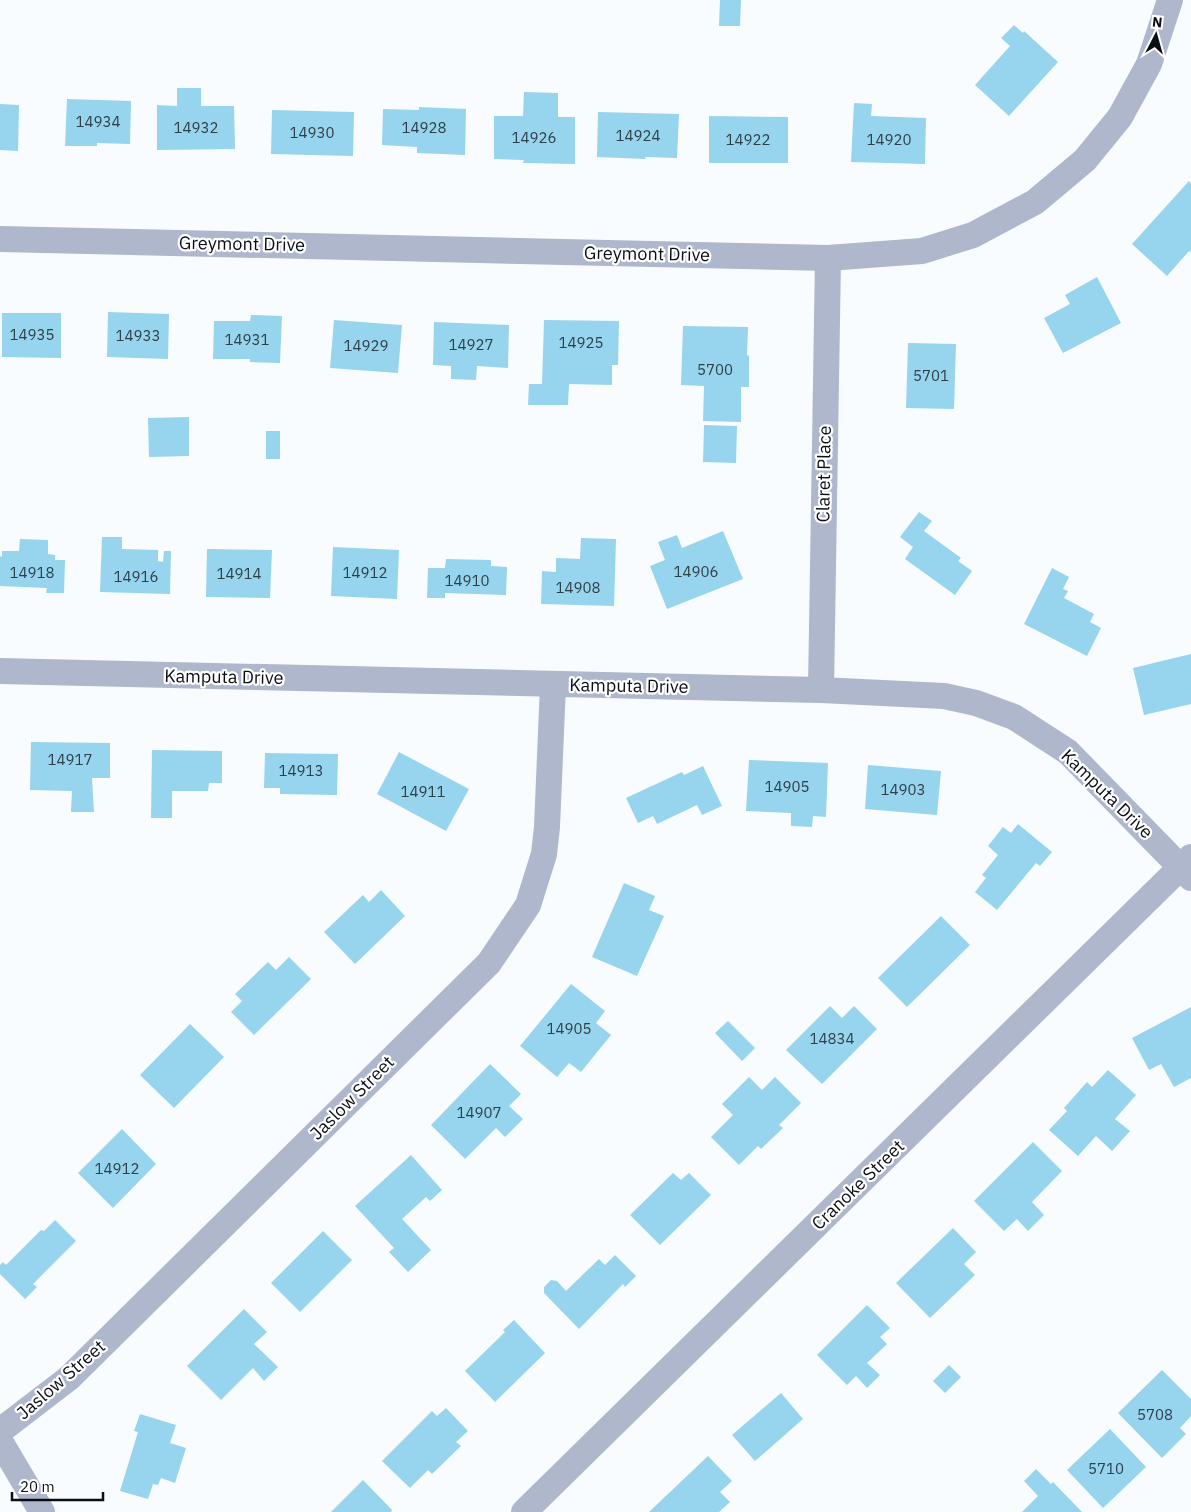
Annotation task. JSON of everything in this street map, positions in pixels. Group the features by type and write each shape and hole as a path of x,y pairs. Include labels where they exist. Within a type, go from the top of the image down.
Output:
{"street":[{"name":"Greymont Drive","path":"0,238 828,258 922,251 973,235 1035,202 1085,160 1120,118 1149,64 1170,0"},
{"name":"Claret Place","path":"821,690 828,258"},
{"name":"Kamputa Drive","path":"0,672 821,690 944,696 976,702 1014,717 1068,752 1188,867"},
{"name":"Jaslow Street","path":"0,1431 69,1378 489,964 528,905 544,854 547,827 553,684"},
{"name":"Cranoke Street","path":"524,1512 1188,867"},
{"path":"0,1441 42,1512"}],"building":[{"path":"720,0 741,0 740,26 719,26"},
{"path":"1014,25 1023,33 1024,31 1058,62 1009,116 975,85 1010,46 1001,38"},
{"path":"177,88 201,88 201,106 234,106 235,149 157,150 157,105 177,106"},
{"path":"524,92 558,93 558,117 575,117 575,164 523,163 524,160 494,159 494,116 523,116"},
{"path":"67,99 131,101 130,144 97,143 97,146 65,146"},
{"path":"854,103 872,104 871,116 926,118 925,164 851,162"},
{"path":"0,104 19,105 18,151 0,150"},
{"path":"419,107 466,109 465,155 417,153 417,147 382,145 383,109 419,110"},
{"path":"272,110 354,112 353,156 271,154"},
{"path":"598,112 679,114 677,158 597,157"},
{"path":"709,116 788,117 788,163 709,163"},
{"path":"1189,181 1191,184 1191,252 1189,251 1167,276 1132,244"},
{"path":"1097,277 1121,323 1063,353 1044,318 1070,304 1065,295"},
{"path":"108,312 169,314 168,359 107,357"},
{"path":"2,313 61,313 61,358 2,357"},
{"path":"251,315 282,316 280,363 250,362 250,359 213,359 214,321 250,321"},
{"path":"334,320 402,325 398,373 330,368"},
{"path":"544,320 619,321 618,365 612,365 612,385 569,384 568,405 528,405 529,384 542,384"},
{"path":"434,322 509,325 508,368 477,366 476,380 451,379 451,366 433,365"},
{"path":"683,326 748,327 749,387 741,387 741,422 703,421 704,386 681,385"},
{"path":"908,343 956,344 954,409 906,408"},
{"path":"189,417 189,456 149,457 148,418"},
{"path":"704,425 737,426 736,463 703,462"},
{"path":"266,431 280,431 280,459 266,459"},
{"path":"919,512 932,521 924,531 961,558 958,561 972,571 955,595 905,559 913,547 900,537"},
{"path":"723,531 743,579 667,609 650,566 665,560 658,542 677,535 682,548"},
{"path":"102,537 122,537 122,549 158,550 158,561 163,562 164,551 171,551 170,594 100,592"},
{"path":"581,538 616,539 614,606 541,604 542,571 556,572 556,558 580,559"},
{"path":"20,539 48,540 48,554 55,555 55,560 65,560 64,593 46,593 47,588 0,586 0,556 2,557 2,551 19,551"},
{"path":"333,547 399,550 397,599 331,596"},
{"path":"207,549 272,550 270,598 206,597"},
{"path":"446,559 491,560 491,566 507,567 506,595 445,593 445,598 427,598 428,568 445,568"},
{"path":"1052,568 1069,577 1063,589 1068,591 1064,598 1094,614 1090,622 1101,628 1087,656 1024,624"},
{"path":"1191,654 1191,704 1144,715 1133,668"},
{"path":"31,742 110,743 110,778 92,778 94,812 71,812 72,791 30,790"},
{"path":"152,750 222,751 222,783 209,783 208,791 172,791 172,818 151,818"},
{"path":"399,752 469,789 446,831 377,794"},
{"path":"265,753 338,754 337,795 280,794 280,788 264,788"},
{"path":"749,760 828,763 826,817 813,816 812,827 791,826 791,813 746,811"},
{"path":"868,765 941,771 937,815 865,809"},
{"path":"703,766 722,806 702,815 697,805 657,824 653,816 638,823 626,798 682,772 684,775"},
{"path":"1018,824 1052,852 1040,866 1036,863 997,910 975,892 986,878 982,875 998,855 988,846 1003,827 1011,833"},
{"path":"624,883 655,896 649,910 664,916 637,976 592,957"},
{"path":"381,890 405,916 355,964 324,932 363,895 369,902"},
{"path":"941,916 970,945 907,1007 878,978"},
{"path":"289,957 311,979 254,1035 231,1012 242,1001 235,994 268,962 276,970"},
{"path":"571,984 605,1011 596,1023 611,1035 581,1072 569,1063 557,1077 520,1046"},
{"path":"830,1006 842,1018 854,1006 877,1029 822,1084 786,1050"},
{"path":"1191,1007 1191,1078 1174,1087 1161,1064 1149,1070 1132,1038"},
{"path":"728,1021 755,1048 742,1061 715,1033"},
{"path":"190,1024 224,1057 174,1108 140,1075"},
{"path":"490,1064 521,1094 509,1106 523,1119 505,1137 496,1128 465,1159 431,1125"},
{"path":"1108,1070 1136,1095 1115,1119 1130,1131 1112,1151 1096,1136 1078,1156 1049,1130 1067,1111 1064,1108 1087,1082 1092,1087"},
{"path":"749,1077 762,1090 775,1077 801,1103 779,1125 783,1128 761,1149 758,1146 739,1165 711,1137 733,1115 722,1104"},
{"path":"122,1129 156,1164 113,1208 78,1173"},
{"path":"1033,1142 1062,1171 1032,1202 1044,1215 1028,1231 1017,1219 1004,1231 974,1201"},
{"path":"411,1155 442,1190 430,1201 426,1197 402,1219 431,1250 408,1272 389,1252 394,1248 355,1206"},
{"path":"673,1173 681,1180 689,1173 711,1195 660,1245 630,1215"},
{"path":"55,1220 76,1241 33,1284 37,1287 25,1299 0,1274 0,1265 3,1262 6,1265 41,1230 44,1231"},
{"path":"953,1228 976,1252 964,1264 975,1275 930,1318 896,1283"},
{"path":"323,1231 352,1260 300,1312 271,1283"},
{"path":"615,1255 636,1276 625,1287 623,1284 579,1329 544,1293 544,1287 551,1280 557,1281 566,1291 599,1259 605,1265"},
{"path":"867,1305 890,1328 880,1337 887,1344 867,1363 880,1375 867,1388 856,1376 847,1385 817,1355"},
{"path":"244,1309 267,1332 254,1344 278,1367 264,1381 253,1368 221,1400 187,1366"},
{"path":"514,1320 545,1353 495,1402 465,1371 505,1332 503,1330"},
{"path":"949,1365 961,1377 945,1393 933,1381"},
{"path":"1162,1370 1191,1399 1191,1416 1180,1428 1186,1434 1162,1458 1118,1413"},
{"path":"781,1393 803,1419 755,1461 732,1435"},
{"path":"446,1408 468,1431 456,1442 461,1446 432,1474 428,1470 410,1488 382,1461 432,1411 437,1416"},
{"path":"140,1414 176,1425 170,1443 186,1448 175,1483 161,1478 158,1485 153,1484 148,1499 120,1491 138,1432 134,1431"},
{"path":"1110,1429 1146,1467 1103,1508 1067,1470"},
{"path":"708,1456 732,1481 720,1492 730,1502 719,1512 649,1512"},
{"path":"1036,1469 1051,1484 1053,1482 1082,1512 1022,1512 1038,1496 1024,1481"},
{"path":"363,1480 392,1510 391,1512 331,1512"}]}
